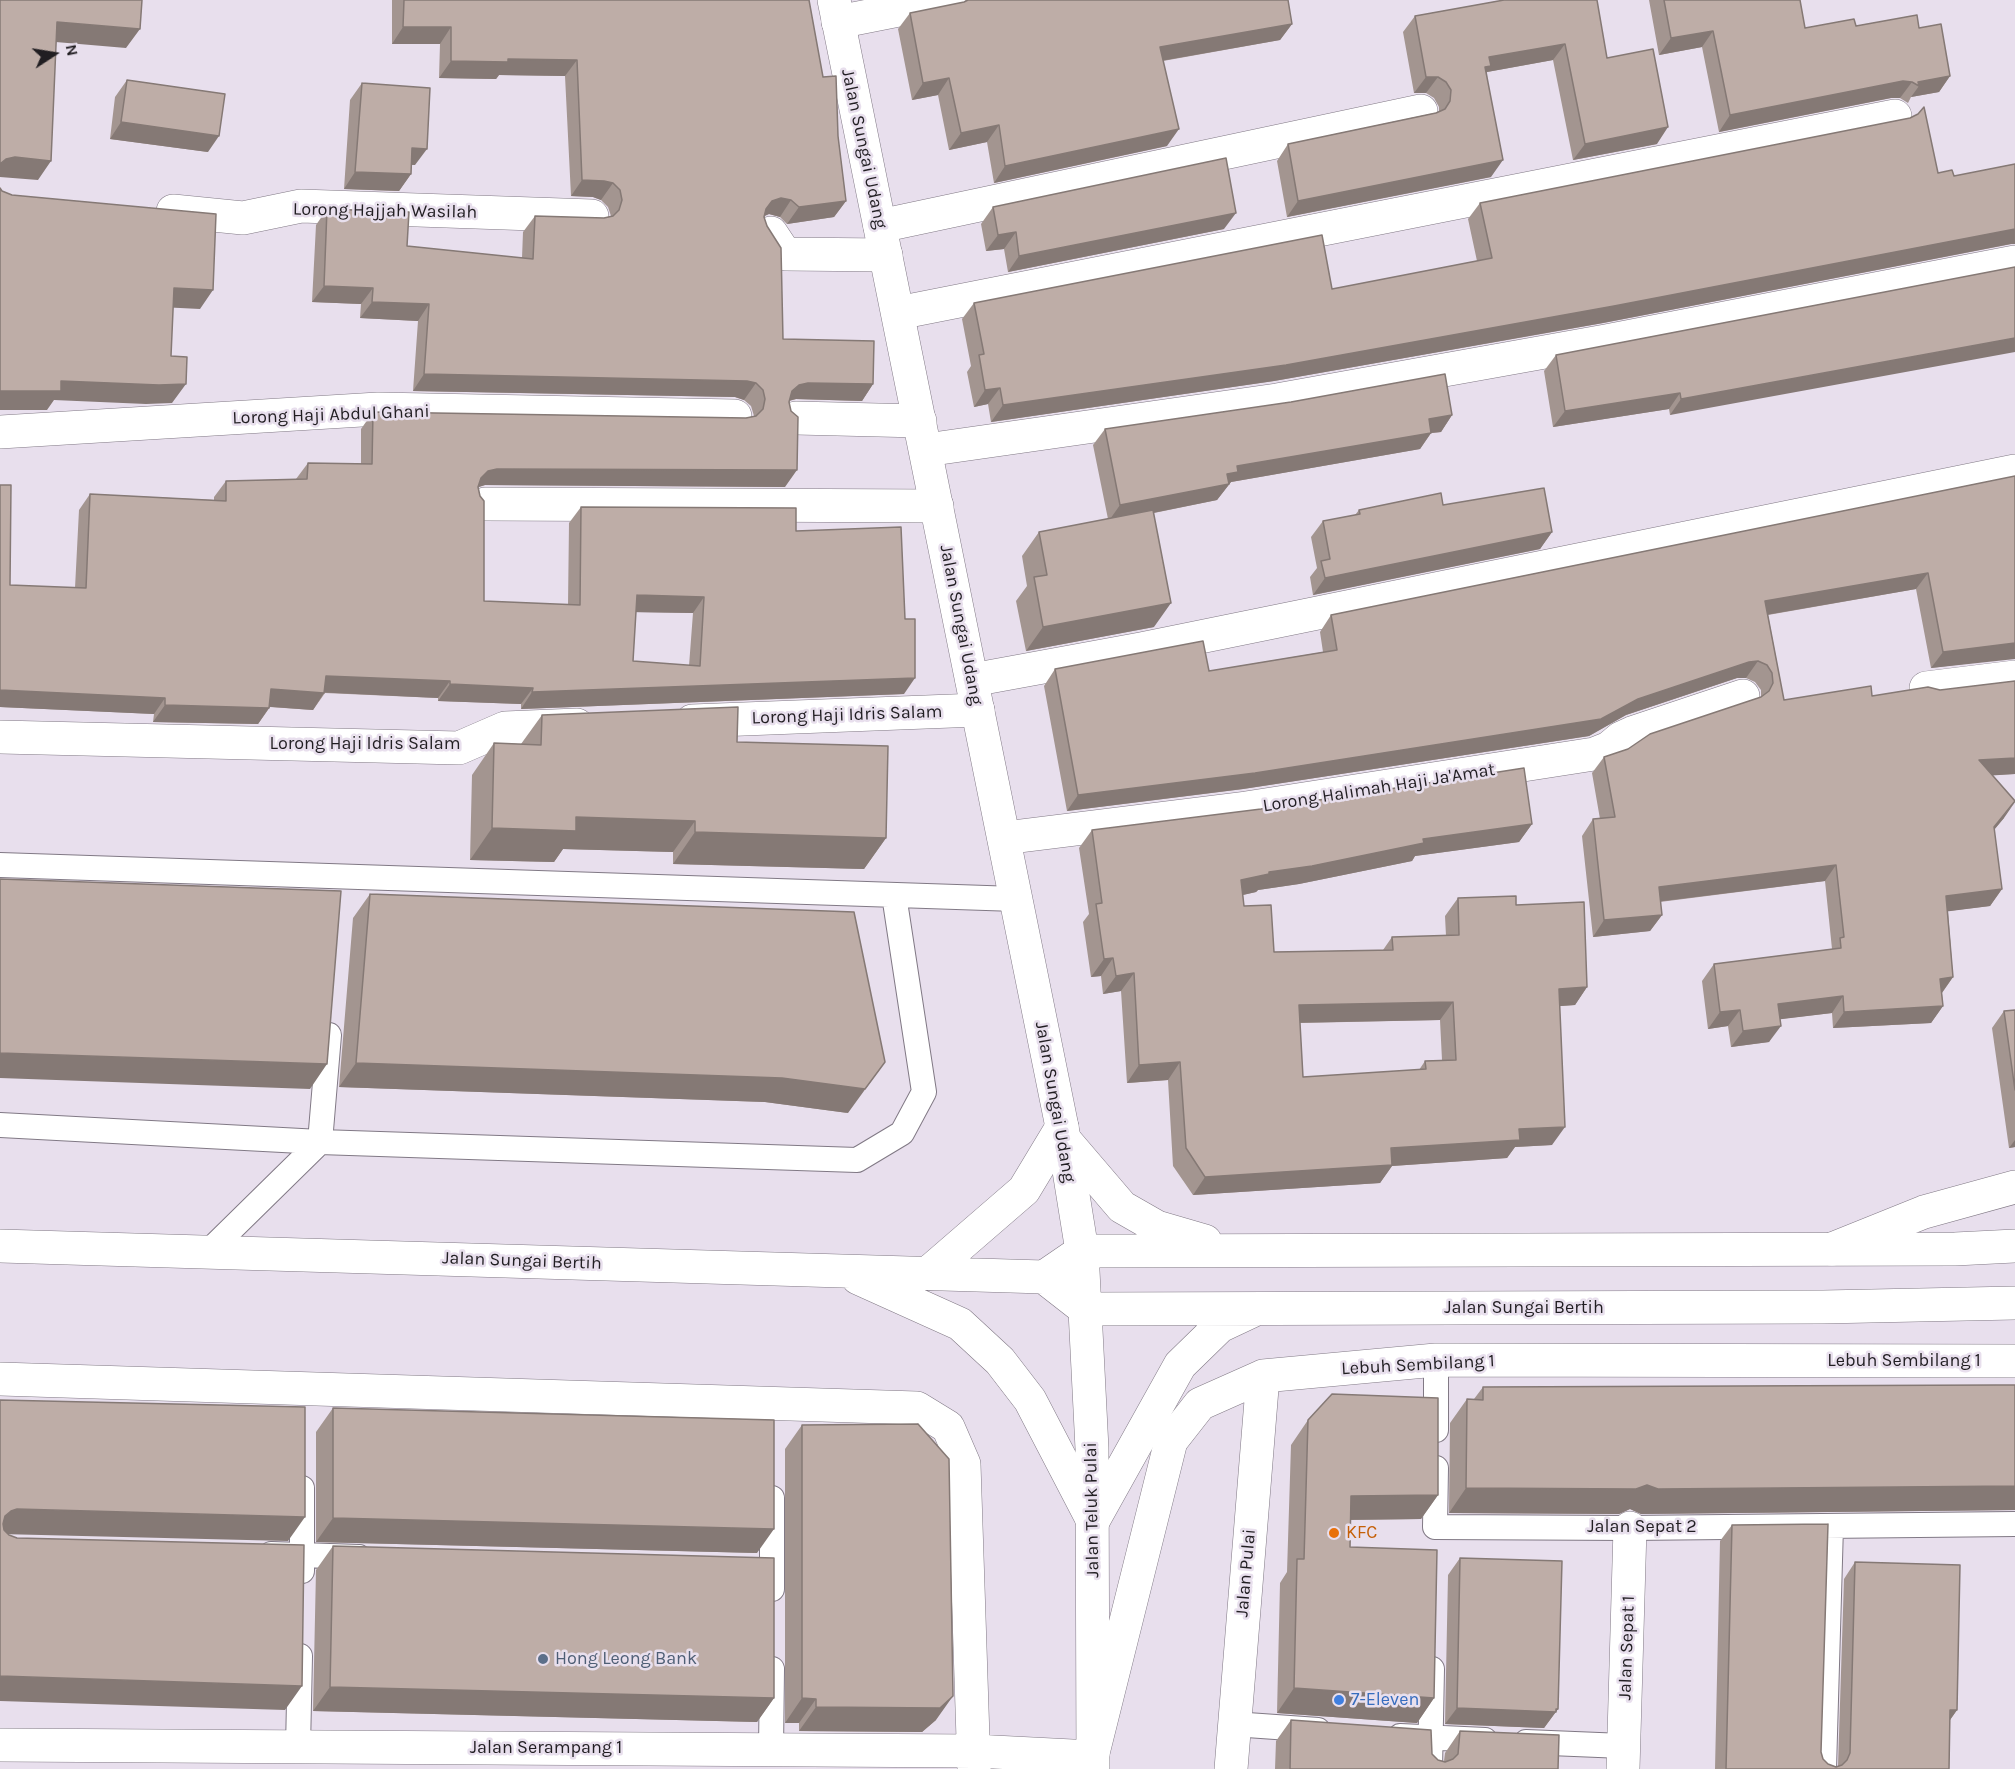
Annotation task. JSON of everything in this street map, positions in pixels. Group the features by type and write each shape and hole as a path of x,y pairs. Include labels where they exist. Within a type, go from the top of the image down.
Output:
{"street":[{"path":"836,11 949,0"},
{"name":"Jalan Sungai Udang","path":"836,11 1016,898 1062,1132 1082,1251"},
{"path":"771,233 785,254 883,240 1421,111"},
{"path":"898,313 1895,116"},
{"name":"Lorong Hajjah Wasilah","path":"139,208 243,218 301,206 592,216"},
{"path":"796,418 923,435 1277,400 1594,343 2015,262"},
{"name":"Lorong Haji Abdul Ghani","path":"0,432 378,410 735,416"},
{"name":"Lorong Haji Idris Salam","path":"661,722 975,695 1153,647 2015,471"},
{"path":"485,504 937,506"},
{"path":"1926,688 2015,677"},
{"name":"Lorong Halimah Haji Ja'Amat","path":"1004,838 1246,808 1594,754 1609,748 1621,738 1632,733 1743,696"},
{"name":"Lorong Haji Idris Salam","path":"0,737 459,748 505,729 602,724"},
{"path":"928,1273 1024,1190 1062,1132 1122,1207 1157,1227 1218,1245 1252,1251"},
{"path":"1830,1250 1924,1212 2015,1187"},
{"name":"Jalan Sungai Bertih","path":"0,1246 1044,1277"},
{"path":"1085,1309 1044,1277 1082,1251 1830,1250 2015,1246"},
{"name":"Jalan Teluk Pulai","path":"1082,1251 1094,1521 1093,1763"},
{"path":"843,1271 960,1323 1000,1361 1030,1400 1094,1521"},
{"name":"Jalan Sungai Bertih","path":"1085,1309 1823,1307 2015,1302"},
{"path":"1094,1521 1180,1365 1221,1326 1256,1309"},
{"name":"Lebuh Sembilang 1","path":"1093,1763 1171,1441 1200,1404 1263,1376 1436,1360 2015,1361"},
{"name":"Jalan Pulai","path":"1231,1769 1263,1376"},
{"path":"0,1379 302,1401 771,1414 917,1408 948,1427 964,1464 974,1760"},
{"name":"Jalan Sepat 1","path":"1623,1757 1630,1528"},
{"name":"Jalan Serampang 1","path":"0,1745 141,1757 298,1747 623,1759 791,1756 1093,1763"}],"lane":[{"path":"0,865 341,888 1016,898"},
{"path":"0,1125 320,1142 857,1160 902,1133 924,1092 894,895"},
{"path":"208,1252 320,1142 330,1015"},
{"name":"Jalan Sepat 2","path":"1436,1360 1435,1539 1630,1528 2015,1524"},
{"path":"301,1591 302,1460"},
{"path":"772,1473 761,1567 772,1613"},
{"path":"1824,1769 1831,1526"},
{"path":"244,1554 384,1557"},
{"path":"298,1747 300,1639"},
{"path":"1430,1769 1433,1645"},
{"path":"772,1647 791,1756"},
{"path":"1233,1724 1338,1732"},
{"path":"1373,1734 1623,1757"}],"building":[{"path":"0,0 142,0 140,29 57,22 51,161 15,157 6,159 0,164"},
{"path":"404,0 809,0 823,77 836,76 838,136 846,201 799,207 791,200 781,198 772,201 766,209 764,217 767,226 781,248 783,339 874,341 873,384 808,383 799,385 792,391 789,402 791,411 798,417 797,470 497,469 488,471 481,478 478,487 484,501 484,601 580,605 581,507 796,508 796,531 901,527 905,619 915,619 915,678 532,692 533,688 450,684 450,681 326,676 324,693 271,689 269,708 165,705 165,698 0,690 0,485 11,485 10,585 86,588 90,494 226,501 226,481 307,479 308,463 372,464 373,412 746,418 756,416 763,409 765,399 763,390 756,383 747,381 424,374 429,304 372,302 373,288 324,286 327,209 409,212 407,246 533,259 535,216 604,218 613,216 619,210 622,200 620,190 613,183 582,180 577,60 451,61 451,27 403,27","holes":["637,595 704,597 700,666 633,661"]},
{"path":"968,0 1288,0 1292,24 1160,47 1179,129 1005,166 999,125 961,133 949,78 923,83 910,13"},
{"path":"1504,0 1597,0 1607,58 1653,49 1668,127 1585,144 1565,44 1489,57 1491,66 1485,67 1503,160 1298,201 1288,144 1436,113 1445,109 1450,101 1451,90 1446,82 1438,77 1426,77 1415,16"},
{"path":"1664,0 1800,0 1805,28 1854,19 1856,26 1917,15 1919,28 1941,24 1950,76 1918,82 1919,86 1903,81 1730,115 1713,31 1671,38"},
{"path":"127,80 225,94 219,136 121,122"},
{"path":"362,83 430,88 427,149 412,148 411,174 355,172"},
{"path":"1924,107 1938,173 1952,170 1954,176 2015,164 2015,229 1614,306 1286,365 1003,405 1000,388 985,390 979,355 984,354 974,303 1322,235 1332,289 1492,258 1480,203 1910,118"},
{"path":"1226,158 1236,213 1019,256 1016,232 998,235 993,207"},
{"path":"0,188 12,195 216,214 213,290 174,288 171,356 187,357 186,384 61,381 61,391 0,391"},
{"path":"2015,267 2015,338 1681,399 1680,393 1565,411 1556,355"},
{"path":"1445,374 1452,415 1429,419 1431,433 1237,466 1238,472 1227,474 1229,484 1120,505 1105,429 1291,402"},
{"path":"2015,476 2015,643 1943,652 1928,573 1765,601 1784,700 1871,686 1872,696 1928,687 1940,690 2015,681 2015,758 1979,760 2015,801 1994,827 2002,889 1946,896 1953,977 1940,979 1943,1006 1844,1012 1843,996 1778,1004 1781,1026 1743,1031 1740,1010 1720,1012 1714,964 1841,948 1840,938 1844,937 1836,865 1659,887 1662,915 1604,920 1593,819 1615,817 1604,757 1628,749 1650,734 1761,697 1769,691 1773,683 1772,673 1767,665 1758,661 1638,699 1601,719 1255,773 1078,795 1055,669 1203,641 1209,671 1337,650 1331,615"},
{"path":"1544,488 1552,532 1325,578 1321,561 1330,559 1323,521 1360,514 1359,510 1441,493 1443,505"},
{"path":"1153,510 1171,603 1043,627 1034,577 1047,575 1039,532"},
{"path":"738,707 737,742 888,746 886,838 695,832 695,821 576,817 576,831 492,828 494,743 541,745 542,715"},
{"path":"1524,768 1532,824 1423,839 1424,843 1312,866 1269,872 1269,874 1241,880 1244,906 1271,905 1274,952 1393,950 1392,937 1459,935 1458,898 1516,896 1516,905 1584,902 1587,987 1559,989 1565,1127 1519,1129 1520,1140 1391,1148 1392,1165 1205,1177 1186,1148 1180,1062 1139,1065 1134,973 1116,976 1113,958 1104,959 1096,904 1102,903 1092,830 1261,809","holes":["1453,1002 1456,1060 1425,1061 1426,1069 1303,1077 1299,1005"]},
{"path":"0,879 341,891 327,1064 0,1053"},
{"path":"370,894 854,912 885,1062 865,1089 782,1078 356,1063"},
{"path":"2015,1010 2015,1090 2004,1011"},
{"path":"2015,1385 2015,1486 1658,1489 1647,1485 1636,1489 1466,1488 1467,1399 1483,1400 1483,1387"},
{"path":"1332,1394 1438,1398 1438,1495 1351,1496 1350,1547 1437,1550 1434,1698 1294,1688 1297,1559 1304,1559 1308,1420"},
{"path":"0,1400 305,1407 305,1517 17,1509 5,1516 3,1524 4,1530 9,1535 17,1538 304,1545 302,1686 0,1676"},
{"path":"333,1408 774,1420 774,1529 333,1518"},
{"path":"918,1424 949,1459 953,1696 940,1708 816,1707 816,1699 802,1698 802,1425"},
{"path":"1828,1524 1821,1752 1823,1759 1836,1767 1847,1760 1850,1753 1855,1562 1960,1565 1957,1710 1950,1710 1949,1769 1726,1769 1732,1525"},
{"path":"333,1546 774,1558 774,1698 330,1687"},
{"path":"1460,1558 1562,1561 1558,1709 1556,1712 1457,1708"},
{"path":"1291,1720 1431,1730 1432,1754 1438,1760 1445,1762 1458,1754 1460,1731 1559,1735 1558,1769 1290,1769"}],"place":[{"name":"KFC","path":"1334,1533"},
{"name":"Hong Leong Bank","path":"543,1659"},
{"name":"7-Eleven","path":"1339,1700"}]}
